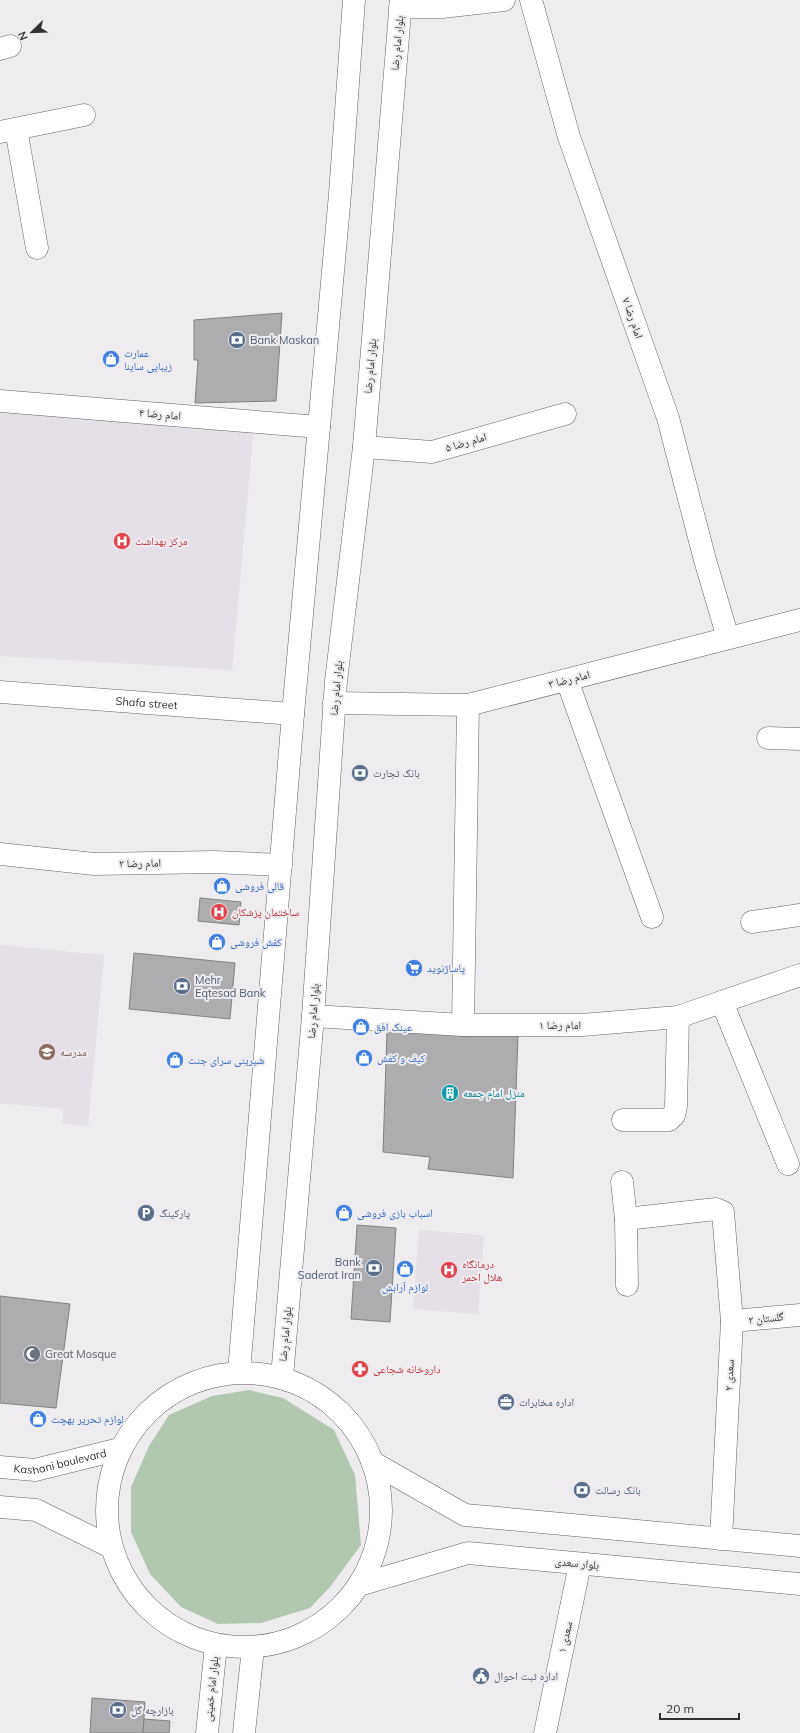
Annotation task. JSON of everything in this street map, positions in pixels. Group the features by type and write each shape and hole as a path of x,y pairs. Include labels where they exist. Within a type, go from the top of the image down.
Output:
{"main road":[{"path":"239,1372 281,865 340,194 354,0"},
{"path":"401,3 442,7 504,0"},
{"name":"امام رضا ۷","path":"532,0 569,137 668,418 705,560 728,638"},
{"name":"بلوار امام رضا","path":"282,1377 313,1016 334,703 364,446 401,3"},
{"path":"37,248 8,131 84,115"},
{"name":"امام رضا ۴","path":"0,401 319,427"},
{"name":"امام رضا ۵","path":"364,446 432,452 565,414"},
{"name":"امام رضا ۳","path":"334,703 468,705 800,620"},
{"path":"567,680 652,918"},
{"name":"Shafa street","path":"0,692 294,714"},
{"path":"463,1025 468,705"},
{"path":"768,738 800,739"},
{"name":"امام رضا ۲","path":"0,854 94,864 214,862 281,865"},
{"path":"752,922 800,915"},
{"name":"امام رضا ۱","path":"313,1016 463,1025 582,1025 678,1017 800,976"},
{"path":"722,1002 788,1164"},
{"path":"623,1120 669,1120 674,1115 676,1106 678,1017"},
{"path":"622,1182 626,1219 627,1285"},
{"name":"سعدی ۲","path":"626,1219 716,1209 724,1212 732,1321 721,1539"},
{"name":"گلستان ۲","path":"732,1321 800,1315"},
{"path":"239,1372 282,1377 320,1396 351,1425 372,1462 381,1504 376,1546 359,1585 331,1617 294,1638 252,1648 216,1645 170,1626 133,1592 111,1547 106,1497 120,1449 149,1409 191,1382 239,1372"},
{"name":"Kashani boulevard","path":"0,1467 35,1470 120,1449"},
{"path":"372,1462 466,1515 800,1546"},
{"path":"0,1507 36,1510 111,1547"},
{"name":"بلوار سعدی","path":"359,1585 468,1553 800,1584"},
{"name":"سعدی ۱","path":"545,1733 580,1564"},
{"name":"بلوار امام خمینی","path":"207,1733 216,1645"},
{"path":"244,1733 252,1648"}],"shaded area":[{"name":"مرکز بهداشت","path":"0,404 254,426 232,670 0,656"},
{"name":"مدرسه","path":"0,945 104,955 88,1126 63,1124 63,1109 0,1103"},
{"name":"درمانگاه هلال احمر","path":"419,1230 484,1235 478,1314 413,1309"}],"green space":[{"path":"249,1390 283,1398 334,1430 355,1475 361,1545 330,1587 310,1608 261,1623 218,1624 181,1607 150,1574 131,1532 131,1487 149,1446 169,1415 212,1396"}],"building":[{"name":"Bank Maskan","path":"282,313 276,401 195,403 198,360 194,360 194,320"},
{"name":"ساختمان پزشکان","path":"200,898 241,902 239,925 198,921"},
{"name":"Mehr Eqtesad Bank","path":"134,953 235,963 230,1019 129,1009"},
{"name":"منزل امام جمعه","path":"387,1031 518,1034 513,1178 428,1169 430,1157 383,1152"},
{"name":"Bank Saderat Iran","path":"357,1225 396,1228 390,1322 351,1319"},
{"name":"Great Mosque","path":"0,1296 70,1304 56,1408 0,1403"},
{"name":"بازارچه گل","path":"92,1698 145,1702 143,1733 90,1733"},
{"path":"144,1719 170,1721 169,1733 143,1733"}],"place":[{"name":"Bank Maskan","path":"237,340"},
{"name":"عمارت زیبایی ساینا","path":"111,359"},
{"name":"مرکز بهداشت","path":"122,541"},
{"name":"بانک تجارت","path":"360,773"},
{"name":"قالی فروشی","path":"222,886"},
{"name":"ساختمان پزشکان","path":"219,912"},
{"name":"کفش فروشی","path":"217,942"},
{"name":"پاساژنوید","path":"414,968"},
{"name":"Mehr Eqtesad Bank","path":"182,986"},
{"name":"عینک افق","path":"361,1027"},
{"name":"مدرسه","path":"47,1052"},
{"name":"کیف و کفش","path":"364,1058"},
{"name":"شیرینی سرای جنت","path":"175,1060"},
{"name":"منزل امام جمعه","path":"450,1093"},
{"name":"پارکینگ","path":"146,1213"},
{"name":"اسباب بازی فروشی","path":"344,1213"},
{"name":"Bank Saderat Iran","path":"374,1268"},
{"name":"لوازم آرابش","path":"405,1269"},
{"name":"درمانگاه هلال احمر","path":"449,1270"},
{"name":"Great Mosque","path":"32,1354"},
{"name":"داروخانه شجاعی","path":"360,1369"},
{"name":"اداره مخابرات","path":"506,1402"},
{"name":"لوازم تحریر بهچت","path":"38,1419"},
{"name":"بانک رسالت","path":"582,1490"},
{"name":"اداره ثبت احوال","path":"481,1676"},
{"name":"بازارچه گل","path":"118,1710"}]}
